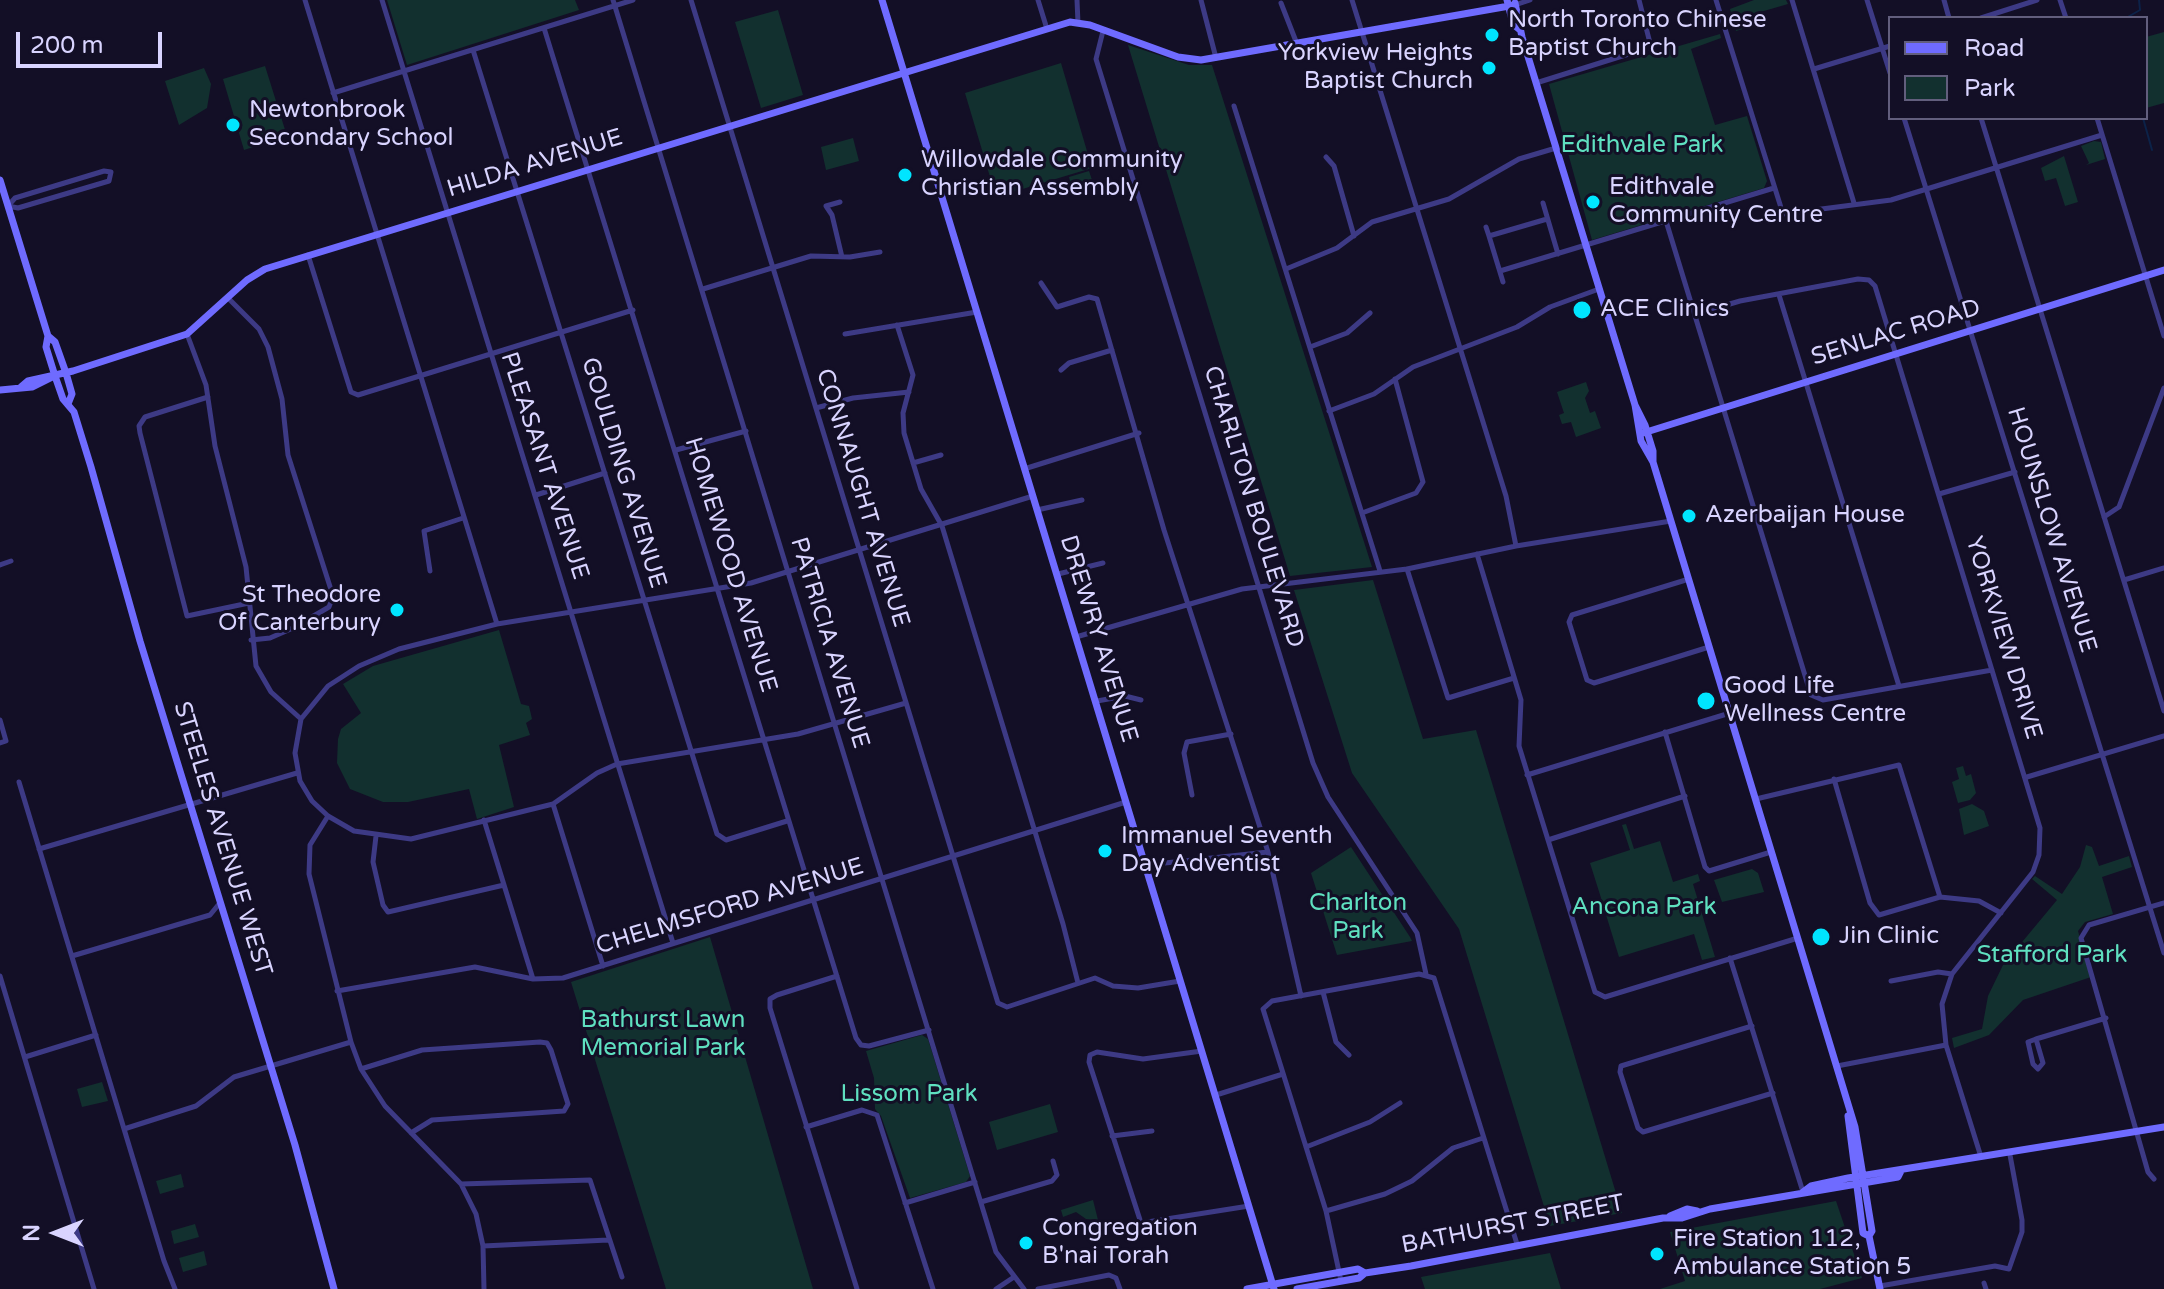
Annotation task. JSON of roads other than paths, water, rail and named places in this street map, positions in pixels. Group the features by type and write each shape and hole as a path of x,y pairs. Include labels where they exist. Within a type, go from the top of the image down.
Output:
{"main road":[{"name":"DREWRY AVENUE","path":"885,1 903,73 1274,1286"},
{"path":"1078,23 1178,57 1216,58 1511,3 1644,433 1645,453 1653,462 1799,937 1848,1114 1855,1127 1860,1181 1872,1231 1869,1236 1880,1288"},
{"name":"HILDA AVENUE","path":"0,390 46,383 55,376 187,334 247,280 265,269 1047,29 1078,23"},
{"name":"STEELES AVENUE WEST","path":"0,180 48,336 46,347 63,399 74,412 192,803 334,1289"},
{"name":"SENLAC ROAD","path":"1644,433 2164,270"},
{"name":"STEELES AVENUE WEST","path":"48,336 55,342 66,373 72,394 68,404"},
{"name":"BATHURST STREET","path":"1247,1289 1340,1277 1359,1278 1365,1273 1517,1244 1669,1217 1688,1217 1699,1211 1803,1192 1811,1186 1860,1181 1901,1171 2164,1127"},
{"name":"BATHURST STREET","path":"1297,1289 1340,1277"}],"street":[{"path":"305,0 497,624"},
{"name":"PLEASANT AVENUE","path":"382,0 673,943"},
{"path":"333,93 544,28 614,3 633,0"},
{"name":"CONNAUGHT AVENUE","path":"691,0 952,856 1001,1005 1007,1007 1078,983"},
{"path":"1038,0 1047,29"},
{"path":"1077,0 1078,23"},
{"path":"1201,0 1216,58"},
{"path":"1352,0 1506,496 1516,546"},
{"path":"1511,3 1530,0"},
{"path":"1536,83 1651,47 1639,0"},
{"path":"1716,0 1783,214 1891,200 2102,135"},
{"path":"1792,0 1854,203"},
{"path":"1867,0 1888,66"},
{"path":"1987,16 2037,0"},
{"name":"PATRICIA AVENUE","path":"614,3 996,1252 1024,1289"},
{"path":"1281,3 1297,44"},
{"name":"HOMEWOOD AVENUE","path":"544,28 719,589 787,821 861,1045 929,1030"},
{"name":"CHARLTON BOULEVARD","path":"1103,31 1096,59 1323,788 1417,933 1426,974 1436,982 1517,1244"},
{"path":"1814,69 1888,47"},
{"name":"GOULDING AVENUE","path":"473,50 689,753 719,839 787,821"},
{"path":"1234,106 1380,571"},
{"name":"HOUNSLOW AVENUE","path":"1905,120 2164,953"},
{"path":"1982,120 2164,711"},
{"path":"2098,120 2164,336"},
{"path":"1285,270 1337,248 1372,222 1449,199 1516,161 1556,148"},
{"path":"1326,157 1334,166 1354,236"},
{"path":"111,172 112,177 100,184 18,208 8,206 15,198 97,173 111,172"},
{"path":"97,173 100,184"},
{"path":"1500,271 1774,188"},
{"path":"840,202 826,206 832,215 842,257"},
{"path":"1543,203 1558,254"},
{"path":"1489,236 1547,219"},
{"path":"1666,221 1811,695 1823,700 1992,670"},
{"path":"1486,227 1503,282"},
{"path":"703,289 816,255 842,257 880,252"},
{"path":"308,255 351,392 358,395 633,310"},
{"name":"YORKVIEW DRIVE","path":"1696,314 1779,295 1869,280 1875,286 2027,777 2040,828 2039,855 2033,872 1952,974 1941,1018 1946,1045 1982,1159"},
{"path":"1041,283 1057,307 1089,297 1097,299 1139,433 1164,530 1268,852 1301,996"},
{"path":"1329,411 1374,394 1413,367 1599,289"},
{"path":"1779,295 1899,686"},
{"path":"229,299 254,323 268,347 282,399 288,455 333,596 329,607 293,628 270,638 251,640"},
{"path":"845,334 977,312"},
{"path":"1310,347 1347,333 1370,313"},
{"path":"897,325 913,375 903,423 913,463 923,494 942,526 1078,983 1095,978 1113,986 1138,988 1180,981"},
{"path":"187,334 208,397 215,446 246,567 251,640 259,675 278,700 301,719"},
{"path":"1061,370 1069,363 1112,350"},
{"path":"1362,513 1416,493 1423,482 1395,379"},
{"path":"2104,517 2120,505 2164,388"},
{"path":"816,408 853,398 909,392"},
{"path":"208,397 145,417 139,426 140,433 187,616 249,603"},
{"path":"676,450 746,431"},
{"path":"1024,469 1139,433"},
{"path":"913,463 941,455"},
{"path":"1939,494 2015,472"},
{"path":"536,495 605,473"},
{"path":"906,703 835,725 764,741 617,764 597,773 553,804 411,839 354,831 328,816 312,801 297,773 296,732 301,719 328,686 359,666 399,649 497,624 719,589 789,573 1033,496"},
{"path":"1037,510 1082,500"},
{"path":"430,571 424,531 463,518"},
{"path":"1076,637 1230,592 1407,569 1516,546 1671,521"},
{"path":"1477,554 1521,700 1519,746 1595,992 1599,996 1799,937"},
{"path":"0,565 11,561"},
{"path":"1058,574 1103,563"},
{"path":"2124,580 2164,568"},
{"path":"1407,569 1448,698 1514,678"},
{"path":"1689,579 1572,615 1569,622 1587,680 1594,683 1709,647"},
{"path":"1097,701 1125,696 1141,700"},
{"path":"1527,775 1730,713"},
{"path":"0,720 3,742"},
{"path":"1665,732 1705,867 1709,871 1772,851"},
{"path":"1192,795 1184,753 1187,742 1231,734"},
{"path":"2027,777 2164,736"},
{"path":"1756,799 1899,765 1940,897"},
{"path":"39,849 297,773"},
{"path":"1834,779 1873,910 1879,915 1940,897 1979,901 2001,913"},
{"path":"19,782 175,1289"},
{"path":"1548,840 1685,796"},
{"name":"CHELMSFORD AVENUE","path":"337,991 475,967 533,979 563,978 1126,802"},
{"path":"553,804 603,966"},
{"path":"328,816 310,845 308,861 351,1042 361,1069 385,1106 461,1184 476,1214 483,1246 484,1289"},
{"path":"484,820 533,979"},
{"path":"376,836 373,862 383,905 388,912 504,885"},
{"path":"1146,865 1268,852"},
{"path":"210,915 220,903"},
{"path":"2154,1179 2148,1172 2081,938 2089,925 2164,903"},
{"path":"72,956 210,915 218,917 227,927"},
{"path":"1730,958 1803,1192"},
{"path":"1891,981 1938,972 1952,974"},
{"path":"1340,1277 1326,1211 1263,1009 1272,1001 1426,974"},
{"path":"0,976 94,1289"},
{"path":"837,976 770,999 770,1008 857,1289"},
{"path":"1323,992 1336,1042 1349,1055"},
{"path":"2036,1039 2043,1063 2038,1069 2034,1068 2028,1042 2036,1039 2106,1018"},
{"path":"1752,1026 1621,1066 1620,1072 1638,1128 1643,1132 1773,1093"},
{"path":"25,1057 96,1035"},
{"path":"124,1129 196,1106 228,1081 351,1042"},
{"path":"361,1069 422,1050 547,1043 568,1104 564,1111 432,1120 411,1133"},
{"path":"1837,1066 1946,1045"},
{"path":"1202,1051 1143,1059 1092,1054 1090,1066 1141,1223 1250,1206"},
{"path":"1216,1095 1283,1074"},
{"path":"1306,1147 1357,1128 1400,1103"},
{"path":"806,1127 862,1110 874,1112 933,1289"},
{"path":"1112,1136 1152,1131"},
{"path":"1326,1211 1385,1194 1412,1181 1453,1148 1483,1138"},
{"path":"1880,1288 1995,1266 2009,1269 2022,1227 2010,1155"},
{"path":"981,1202 1052,1181 1057,1175 1053,1161"},
{"path":"461,1184 585,1178 593,1184 622,1277"},
{"path":"905,1203 975,1182"},
{"path":"483,1246 608,1240"},
{"path":"1038,1289 1109,1275 1116,1278 1120,1289"},
{"path":"996,1289 1014,1277"}],"waterway":[{"path":"2130,16 2140,10 2139,0"},
{"path":"2144,120 2152,150"}],"place":[{"name":"North Toronto Chinese Baptist Church","path":"1492,35"},
{"name":"Yorkview Heights Baptist Church","path":"1489,68"},
{"name":"Newtonbrook Secondary School","path":"233,125"},
{"name":"Willowdale Community Christian Assembly","path":"905,175"},
{"name":"Edithvale Community Centre","path":"1593,202"},
{"name":"ACE Clinics","path":"1582,310"},
{"name":"Azerbaijan House","path":"1689,516"},
{"name":"St Theodore Of Canterbury","path":"397,610"},
{"name":"Good Life Wellness Centre","path":"1706,701"},
{"name":"Immanuel Seventh Day Adventist","path":"1105,851"},
{"name":"Jin Clinic","path":"1821,937"},
{"name":"Congregation B'nai Torah","path":"1026,1243"},
{"name":"Fire Station 112, Ambulance Station 5","path":"1657,1254"}],"park label":[{"name":"Edithvale Park","path":"1642,146"},
{"name":"Ancona Park","path":"1644,908"},
{"name":"Charlton Park","path":"1358,918"},
{"name":"Stafford Park","path":"2052,956"},
{"name":"Bathurst Lawn Memorial Park","path":"663,1035"},
{"name":"Lissom Park","path":"909,1095"}]}
